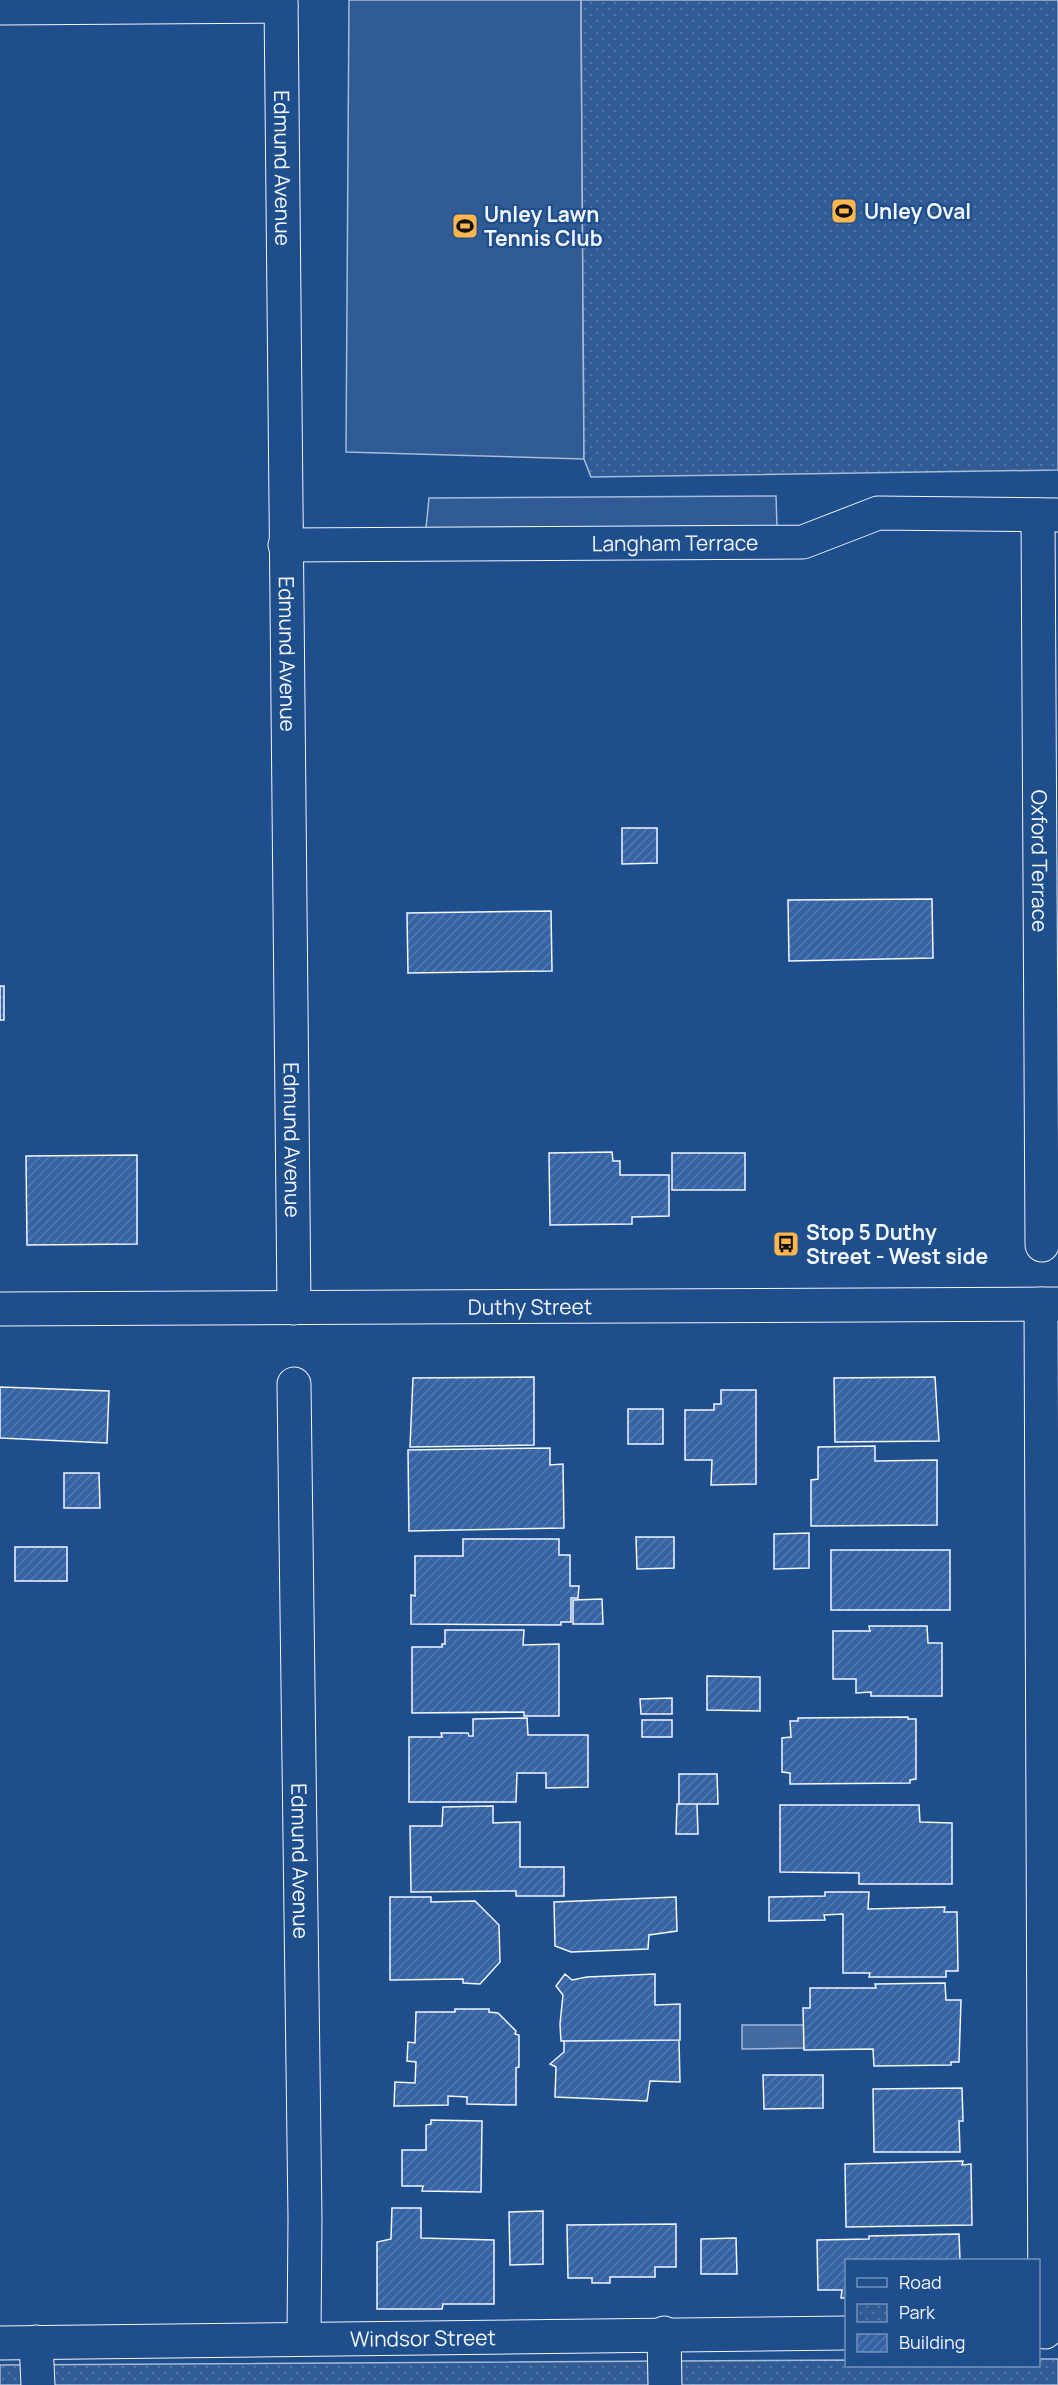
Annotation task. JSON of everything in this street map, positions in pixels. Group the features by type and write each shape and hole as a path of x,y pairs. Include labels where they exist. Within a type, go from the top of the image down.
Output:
{"street":[{"path":"0,8 281,3"},
{"name":"Edmund Avenue","path":"281,3 294,1308"},
{"name":"Langham Terrace","path":"285,545 803,542 878,513 1048,515"},
{"name":"Oxford Terrace","path":"1042,1245 1048,515"},
{"path":"1047,2332 1050,1304"},
{"name":"Duthy Street","path":"0,1309 1050,1304"},
{"name":"Edmund Avenue","path":"294,1384 305,2218 303,2337"},
{"path":"664,2333 665,2385"},
{"name":"Windsor Street","path":"0,2343 303,2337 845,2333"},
{"path":"36,2342 38,2385"}],"shaded area":[{"name":"Unley Lawn Tennis Club","path":"349,0 581,0 584,459 346,452"},
{"path":"776,496 777,526 426,528 429,498"},
{"path":"742,2025 804,2025 804,2048 742,2049"}],"green space":[{"name":"Unley Oval","path":"581,0 1058,0 1058,470 591,477 584,459"},
{"path":"1040,2359 1058,2359 1058,2385 0,2385 0,2365 845,2360 845,2367 1040,2367"}],"building":[{"path":"622,828 657,828 657,863 622,864"},
{"path":"932,899 933,958 789,961 788,900"},
{"path":"551,911 552,971 408,973 407,913"},
{"path":"0,986 4,986 4,1020 0,1020"},
{"path":"612,1152 613,1161 620,1161 620,1175 669,1175 669,1216 632,1217 632,1224 550,1225 549,1153"},
{"path":"672,1153 745,1153 745,1190 672,1190"},
{"path":"137,1155 137,1244 27,1245 26,1156"},
{"path":"534,1377 534,1445 410,1447 413,1378"},
{"path":"935,1377 939,1441 835,1442 834,1378"},
{"path":"0,1387 109,1391 107,1443 0,1438"},
{"path":"721,1390 756,1390 756,1484 711,1485 712,1460 685,1460 685,1410 714,1410 714,1404 721,1404"},
{"path":"628,1409 663,1409 663,1444 628,1444"},
{"path":"875,1446 875,1461 937,1460 937,1525 811,1526 811,1480 818,1479 818,1447"},
{"path":"550,1448 550,1465 563,1464 564,1528 409,1531 408,1450"},
{"path":"64,1473 99,1473 100,1508 64,1508"},
{"path":"809,1533 809,1568 774,1569 774,1534"},
{"path":"636,1537 674,1537 674,1568 637,1569"},
{"path":"463,1539 559,1539 559,1555 570,1555 570,1586 579,1586 578,1598 571,1598 571,1622 561,1622 561,1625 411,1624 411,1595 415,1596 415,1556 463,1556"},
{"path":"15,1547 67,1547 67,1581 15,1581"},
{"path":"831,1550 950,1550 950,1610 831,1610"},
{"path":"602,1599 603,1624 573,1624 573,1600"},
{"path":"869,1626 927,1626 928,1643 942,1643 942,1696 871,1696 871,1692 856,1693 856,1679 833,1679 833,1631 870,1631"},
{"path":"445,1630 524,1630 523,1645 559,1644 559,1716 524,1716 524,1712 412,1713 412,1647 442,1647 442,1644 445,1644"},
{"path":"707,1676 760,1677 760,1711 707,1710"},
{"path":"672,1698 672,1714 641,1714 640,1699"},
{"path":"908,1717 908,1719 916,1719 916,1779 910,1780 910,1783 790,1784 790,1773 782,1772 782,1738 791,1737 790,1721 798,1721 798,1718"},
{"path":"527,1718 528,1735 588,1735 588,1787 546,1788 546,1773 517,1773 516,1802 409,1802 409,1737 442,1737 441,1733 468,1733 469,1736 473,1736 473,1719"},
{"path":"642,1720 672,1720 672,1737 642,1737"},
{"path":"679,1774 717,1774 718,1804 679,1804"},
{"path":"677,1804 697,1804 698,1834 676,1834"},
{"path":"780,1805 919,1805 920,1822 952,1823 952,1884 859,1884 859,1873 780,1872"},
{"path":"493,1806 493,1823 520,1822 520,1867 564,1867 564,1896 516,1896 516,1891 411,1892 410,1826 442,1826 443,1807"},
{"path":"825,1892 869,1892 868,1909 945,1907 944,1912 957,1912 958,1971 946,1971 946,1977 869,1977 870,1973 843,1973 843,1914 824,1915 825,1920 769,1921 769,1897 825,1896"},
{"path":"390,1897 431,1897 431,1902 475,1901 499,1925 500,1962 480,1984 463,1983 463,1979 390,1980"},
{"path":"676,1897 677,1931 649,1935 648,1949 571,1952 555,1946 554,1902"},
{"path":"565,1974 572,1980 587,1977 655,1974 655,2005 680,2004 680,2040 561,2041 563,1995 556,1986"},
{"path":"945,1983 946,2000 961,2000 959,2062 951,2062 951,2065 874,2066 873,2049 804,2050 803,2008 810,2008 810,1988 876,1988 875,1984"},
{"path":"455,2009 489,2009 489,2012 498,2013 516,2031 515,2034 519,2035 516,2105 467,2104 467,2097 448,2096 448,2105 394,2106 395,2082 415,2083 416,2062 407,2061 408,2042 415,2043 416,2012 455,2012"},
{"path":"679,2040 680,2082 650,2081 647,2101 555,2097 556,2067 550,2064 564,2052 564,2041"},
{"path":"763,2075 823,2075 823,2108 764,2109"},
{"path":"962,2088 963,2121 959,2121 960,2152 874,2152 873,2089"},
{"path":"431,2120 482,2121 481,2192 422,2191 423,2186 402,2186 402,2150 426,2150 426,2125 431,2124"},
{"path":"963,2161 962,2165 971,2164 972,2225 846,2227 845,2164"},
{"path":"392,2208 421,2208 421,2238 494,2240 494,2304 443,2304 442,2309 377,2309 377,2242 391,2239"},
{"path":"543,2211 543,2264 510,2265 509,2212"},
{"path":"676,2224 676,2267 655,2267 655,2277 610,2277 610,2283 592,2283 592,2278 568,2278 567,2225"},
{"path":"959,2234 960,2259 845,2259 845,2298 841,2298 842,2290 818,2290 817,2240 869,2239 869,2236"},
{"path":"736,2238 737,2274 701,2274 701,2239"}],"place":[{"name":"Unley Oval","path":"844,211"},
{"name":"Unley Lawn Tennis Club","path":"465,226"},
{"name":"Stop 5 Duthy Street - West side","path":"786,1244"}]}
